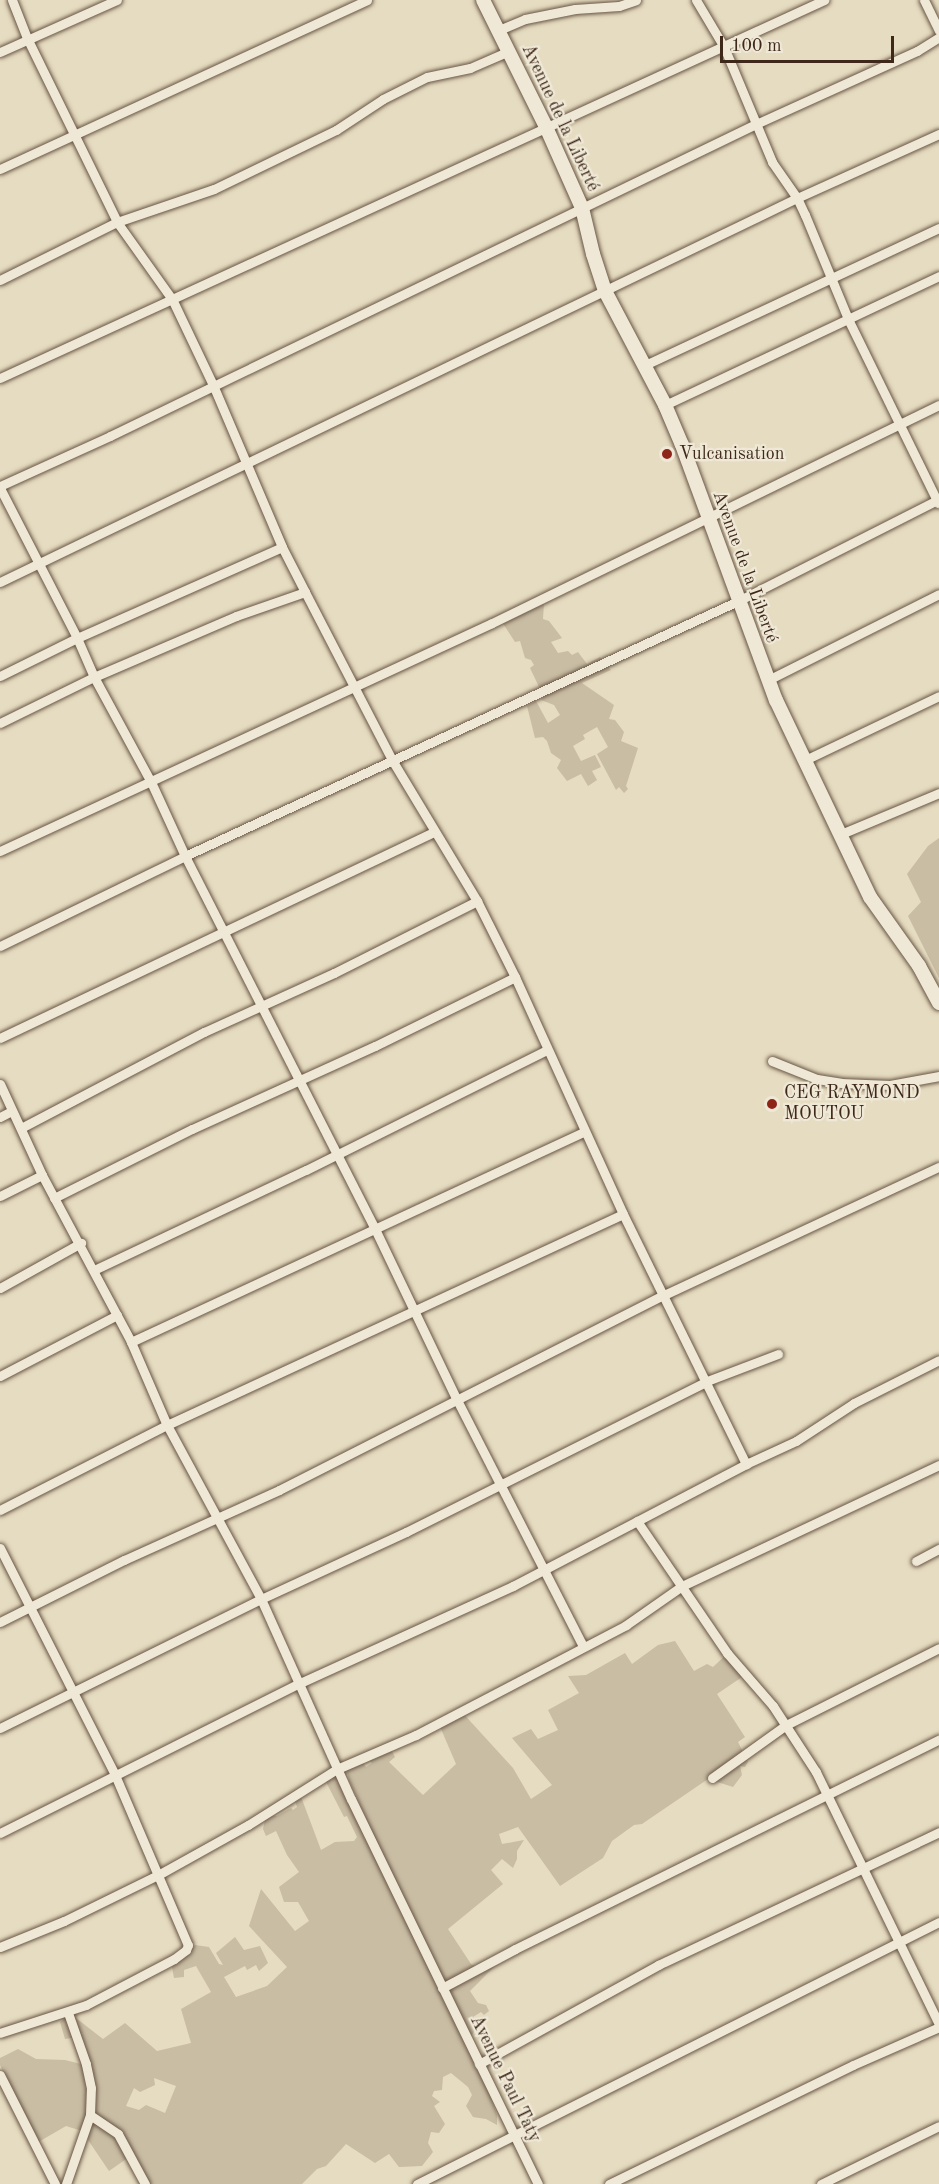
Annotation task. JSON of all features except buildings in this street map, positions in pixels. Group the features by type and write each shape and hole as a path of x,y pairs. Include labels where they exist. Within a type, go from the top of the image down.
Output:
{"street":[{"path":"12,0 27,38 117,222 172,299 213,385 282,547 305,592 392,760 433,832 477,902 515,976 584,1132 746,1464"},
{"path":"0,52 27,38 117,0"},
{"path":"0,169 368,0"},
{"name":"Avenue de la Liberté","path":"483,0 546,127 582,208 593,254 606,291 665,405 768,680 870,897 919,966 939,1003"},
{"path":"499,30 525,19 575,9 619,6 636,0"},
{"path":"0,946 185,856 738,601 938,502 848,319 797,198 772,162 724,47 696,0"},
{"path":"0,378 824,0"},
{"path":"583,1646 543,1571 456,1398 375,1229 185,856 151,782 94,677 77,638 0,487 756,124 917,51 939,31 924,0"},
{"path":"0,280 117,222 214,189 336,130 383,99 427,77 470,68 509,51"},
{"path":"0,582 797,198 939,134"},
{"path":"645,365 939,228"},
{"path":"665,405 939,276"},
{"path":"0,851 708,519 939,405"},
{"path":"0,676 77,638 282,547"},
{"path":"0,723 94,677 236,616 305,592"},
{"path":"768,680 939,594"},
{"path":"805,760 939,696"},
{"path":"841,834 939,793"},
{"path":"0,1038 433,832"},
{"path":"21,1128 145,1062 477,902"},
{"path":"54,1198 298,1080 375,1046 515,976"},
{"path":"94,1270 547,1050"},
{"path":"772,1061 817,1079 841,1083 890,1085 939,1076"},
{"name":"Avenue Paul Taty","path":"0,1083 42,1175 132,1342 167,1425 261,1599 337,1769 538,2184"},
{"path":"0,1117 12,1111"},
{"path":"132,1342 584,1132"},
{"path":"0,1622 279,1490 456,1398 664,1295 939,1167"},
{"path":"0,1196 42,1175"},
{"path":"0,1510 167,1425 623,1214"},
{"path":"0,1288 81,1244"},
{"path":"0,1376 117,1315"},
{"path":"0,1728 261,1599 501,1485 707,1381 778,1354"},
{"path":"0,1833 300,1683 543,1571 746,1464 796,1441 854,1403 939,1360"},
{"path":"0,1947 64,1921 158,1875 248,1826 337,1769 416,1735 626,1624 682,1586 939,1465"},
{"path":"609,2184 853,2065 939,2026 827,1792 786,1725 750,1678 727,1653 637,1521"},
{"path":"0,1548 75,1692 115,1775 187,1938 186,1950 174,1959 68,2013 0,2033"},
{"path":"916,1561 939,1549"},
{"path":"712,1778 786,1725 939,1648"},
{"path":"442,1988 515,1948 827,1792 939,1739"},
{"path":"479,2064 658,1965 939,1832"},
{"path":"417,2184 939,1922"},
{"path":"66,2184 90,2115 91,2088 86,2064 68,2013"},
{"path":"0,2075 55,2184"},
{"path":"90,2115 118,2134 145,2184"},
{"path":"821,2184 939,2126"}],"shaded area":[{"path":"534,602 544,604 543,619 549,621 562,638 551,642 558,653 568,651 572,655 578,652 587,664 600,657 611,670 582,683 614,705 609,719 615,720 624,732 621,741 638,748 626,786 628,789 624,793 619,787 616,790 597,754 608,747 597,727 583,735 585,739 573,746 581,761 595,755 601,767 592,771 597,780 588,786 581,774 567,781 557,768 561,760 551,753 547,741 543,737 535,738 527,706 536,701 548,723 560,715 554,705 541,700 547,692 540,689 530,668 534,665 531,660 525,658 520,641 515,642 502,622"},
{"path":"939,838 939,978 908,916 921,902 907,874 928,846"},
{"path":"675,1641 694,1671 707,1664 713,1667 731,1650 745,1675 717,1694 745,1737 738,1742 748,1762 745,1767 740,1766 742,1775 733,1787 708,1779 642,1824 634,1825 612,1841 603,1858 560,1886 518,1827 499,1834 502,1844 524,1840 517,1851 517,1859 513,1868 502,1859 491,1870 503,1884 448,1929 471,1964 480,1969 505,1956 470,1991 478,2003 486,2005 489,2011 484,2015 481,2012 473,2017 478,2027 471,2036 497,2115 497,2125 486,2119 473,2117 466,2106 472,2095 468,2087 451,2073 443,2077 442,2090 434,2091 432,2096 440,2102 434,2106 445,2124 439,2133 431,2132 428,2143 433,2152 422,2166 399,2167 389,2154 375,2163 346,2144 326,2166 317,2169 302,2184 148,2184 129,2157 109,2171 82,2131 66,2126 35,2144 0,2065 0,2058 18,2049 36,2059 65,2060 81,2064 72,2038 65,2039 60,2022 72,2015 103,2039 125,2023 157,2051 191,2043 181,2009 211,1992 196,1966 184,1970 184,1977 174,1978 171,1962 195,1945 209,1947 219,1964 223,1965 216,1953 235,1937 244,1950 260,1946 268,1963 259,1971 256,1965 247,1970 245,1966 224,1977 236,1997 267,1986 287,1967 249,1926 261,1889 295,1931 309,1921 298,1902 284,1902 279,1887 299,1872 287,1855 276,1831 266,1836 263,1829 266,1815 277,1816 291,1808 293,1810 297,1807 294,1798 300,1794 321,1850 335,1842 354,1841 357,1837 347,1816 344,1817 324,1778 335,1771 380,1850 349,1780 346,1766 361,1759 366,1767 372,1763 366,1757 389,1746 395,1757 389,1762 423,1795 456,1764 438,1722 460,1710 513,1768 531,1799 552,1785 512,1738 531,1729 538,1739 558,1730 548,1710 579,1693 568,1676 586,1675 625,1653 632,1664 658,1645","holes":["154,2078 176,2086 165,2113 146,2105 139,2110 126,2106 134,2088 140,2092 155,2085"]}],"place":[{"name":"Vulcanisation","path":"667,454"},
{"name":"CEG RAYMOND MOUTOU","path":"772,1104"}]}
